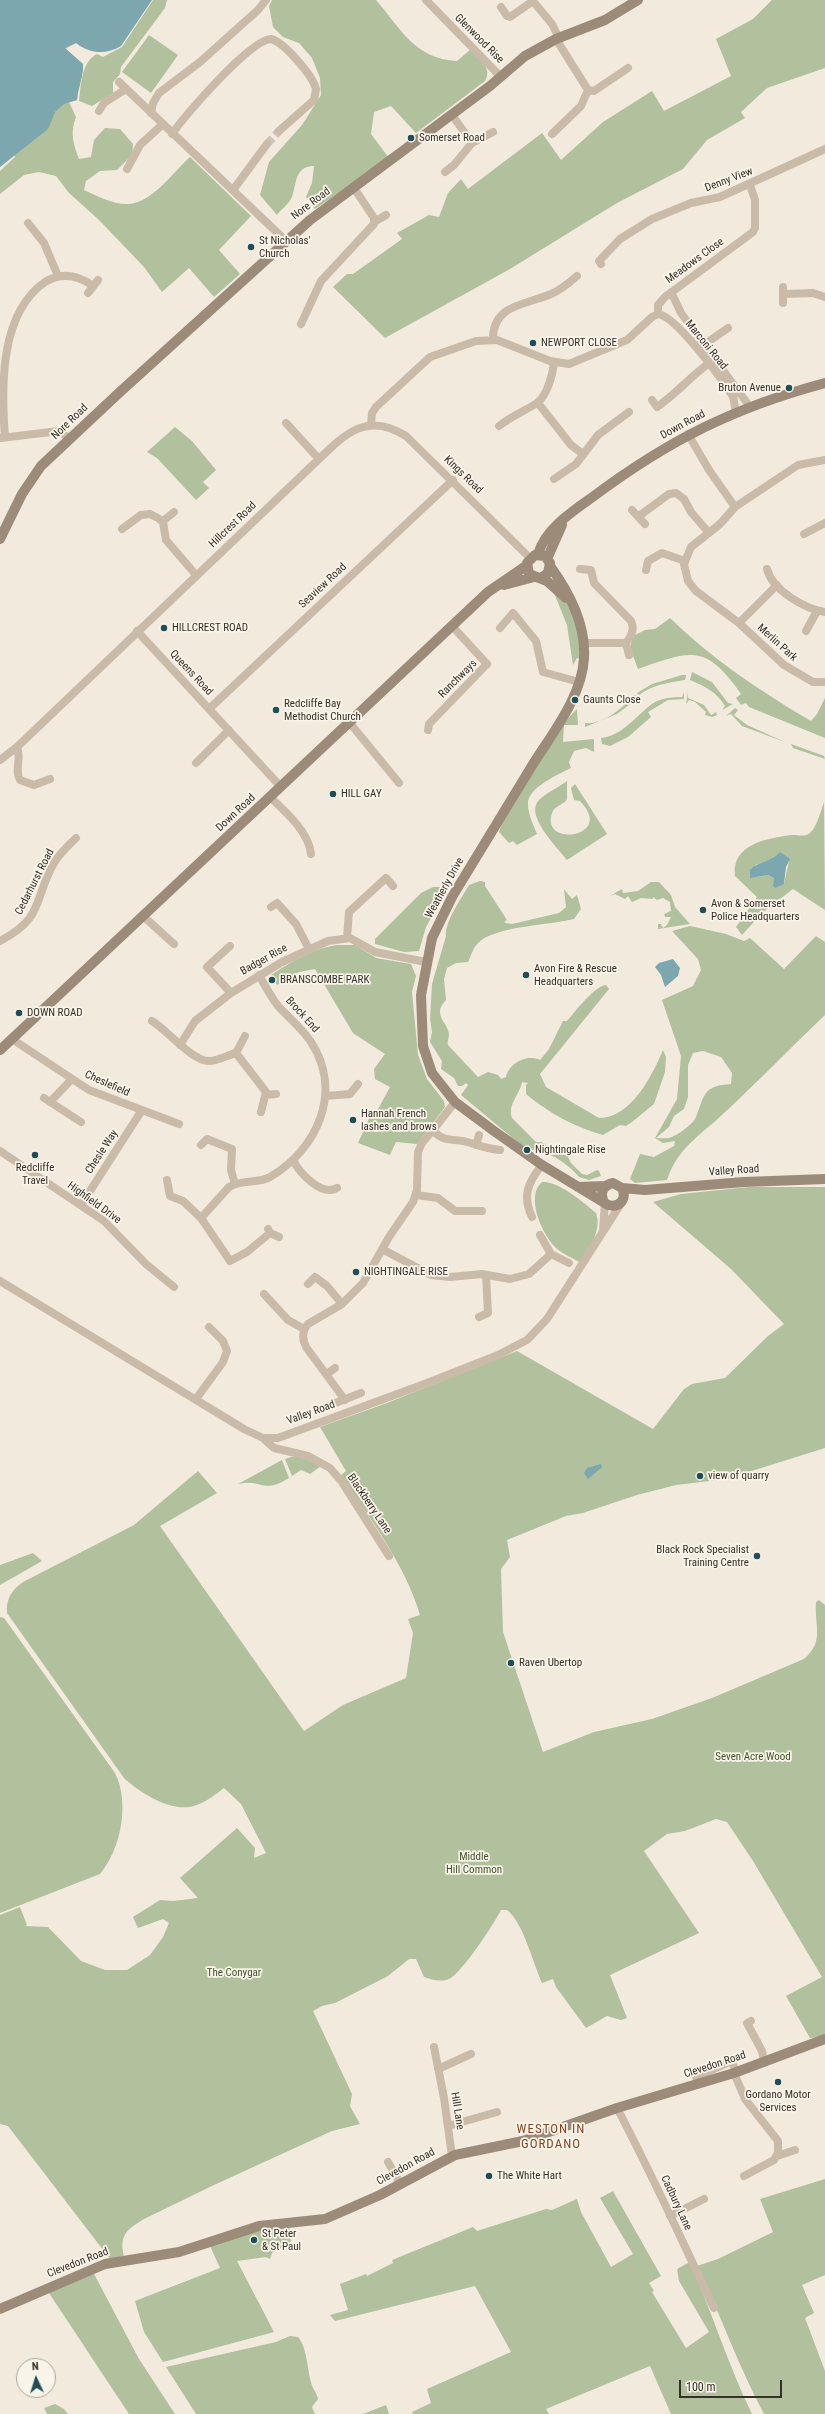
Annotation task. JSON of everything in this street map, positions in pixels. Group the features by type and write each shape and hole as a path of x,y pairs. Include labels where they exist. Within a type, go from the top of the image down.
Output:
{"street":[{"path":"152,113 153,103 159,94 200,62 258,10 266,0"},
{"name":"Glenwood Rise","path":"426,0 500,76"},
{"name":"Nore Road","path":"0,539 33,478 70,438 285,240 452,115 524,56 557,39 601,22 638,0"},
{"path":"501,7 508,17 510,17 533,1 552,24 557,39 588,90 594,91 628,68"},
{"path":"172,134 207,93 254,46 271,39 280,44 295,59 316,89 316,96 312,102 279,131"},
{"path":"119,82 285,240"},
{"path":"99,107 126,88"},
{"path":"552,134 581,106 588,90"},
{"path":"452,115 472,143"},
{"path":"127,169 140,145 163,124"},
{"path":"445,172 454,165 472,143 493,132"},
{"path":"233,190 267,144"},
{"name":"Denny View","path":"601,264 599,261 615,244 674,210 691,203 716,199 750,185 825,149"},
{"name":"Meadows Close","path":"658,314 658,304 671,292 755,233 756,200 750,185"},
{"path":"354,188 370,212 374,222"},
{"path":"301,319 321,281 374,222 386,215"},
{"path":"28,223 47,248 58,276"},
{"path":"70,438 59,431 3,438 2,379 6,327 32,292 46,281 58,276 75,276 93,286"},
{"path":"493,339 494,324 506,311 552,294 571,278"},
{"path":"783,303 784,291 813,293 825,297"},
{"path":"671,292 681,313 750,407"},
{"path":"371,425 371,416 376,406 430,357 476,341 493,339 554,362 572,363 622,342 658,314"},
{"name":"Marconi Road","path":"658,314 667,317 682,330 733,396 736,412"},
{"path":"705,344 728,328"},
{"path":"499,426 504,416 538,402 549,383 554,362"},
{"path":"652,400 657,407 674,396 691,377 708,364"},
{"name":"Down Road","path":"0,1050 488,592 531,559 545,538 567,517 620,476 688,434 736,412 825,383"},
{"path":"538,402 571,445 583,454"},
{"path":"554,479 576,464 596,437 622,413"},
{"path":"286,423 319,459"},
{"name":"Hillcrest Road","path":"0,760 17,747 137,631 346,434 371,425"},
{"name":"Kings Road","path":"371,425 388,426 406,436 453,480 531,559"},
{"path":"688,434 709,470 735,508"},
{"path":"646,570 648,561 662,550 685,561 693,544 709,533 735,508 798,464 825,460"},
{"path":"558,465 563,472"},
{"name":"Seaview Road","path":"209,709 453,480"},
{"path":"639,516 653,507 666,495 676,493 684,499 691,512 709,533"},
{"path":"632,510 645,524"},
{"path":"163,521 174,512"},
{"path":"122,529 141,515 150,514 163,521"},
{"name":"Down Road","path":"488,592 516,580 538,577 548,573 551,545 567,517"},
{"path":"163,521 166,540 196,575"},
{"path":"814,539 807,532 825,523"},
{"path":"538,577 528,572 531,559 549,562"},
{"name":"Merlin Park","path":"685,561 686,577 696,591 739,623 784,665 813,682 825,682"},
{"name":"Weatherly Drive","path":"549,562 580,623 584,642 584,662 579,682 561,719 446,907 432,938 426,962 420,1009 423,1046 435,1077 455,1102 542,1165 604,1201"},
{"path":"580,569 591,570 594,583 632,622 632,634 626,643 629,655"},
{"path":"767,569 777,585 800,604 821,612 806,631"},
{"name":"Weatherly Drive","path":"538,577 554,586 571,604"},
{"name":"Merlin Park","path":"739,623 777,585"},
{"path":"500,628 516,610 537,643 543,672"},
{"name":"Ranchways","path":"428,730 429,724 487,664 452,626"},
{"name":"Queens Road","path":"137,631 281,786"},
{"path":"584,642 626,643"},
{"path":"536,678 543,672"},
{"path":"543,672 579,682"},
{"path":"349,722 399,783"},
{"path":"205,760 230,732"},
{"path":"196,763 230,732"},
{"path":"17,747 20,756 19,779 30,785 42,786 50,779"},
{"path":"270,797 302,832 312,849"},
{"name":"Cedarhurst Road","path":"0,941 17,931 30,918 54,863 71,848 76,838"},
{"path":"393,886 386,878 349,912 346,938 359,941 375,952 426,962"},
{"path":"277,903 297,926 309,949"},
{"path":"143,916 174,944"},
{"name":"Badger Rise","path":"180,1045 195,1021 231,993 259,975 309,949 331,940 346,938"},
{"path":"230,946 204,970 231,993"},
{"name":"Brock End","path":"201,1218 225,1191 235,1184 267,1178 293,1160 313,1137 322,1115 326,1096 322,1065 312,1044 275,1001 259,975"},
{"path":"157,1021 180,1045 206,1061 216,1060 236,1053 245,1036"},
{"name":"Cheslefield","path":"12,1039 72,1079 98,1094 179,1124"},
{"path":"236,1053 266,1095"},
{"path":"72,1079 47,1100 81,1122"},
{"path":"326,1096 350,1098 358,1084"},
{"path":"266,1095 276,1094"},
{"path":"261,1112 266,1095"},
{"path":"345,1400 304,1343 304,1329 314,1320 342,1304 363,1283 382,1249 416,1195 418,1152 422,1143 455,1102"},
{"name":"Chesle Way","path":"81,1205 142,1110"},
{"path":"433,1130 444,1139 464,1141 500,1150"},
{"path":"476,1145 479,1135"},
{"path":"205,1139 233,1150 231,1170 235,1184"},
{"name":"Highfield Drive","path":"0,1151 109,1225 146,1264 171,1278 174,1287"},
{"path":"293,1160 312,1182 331,1191"},
{"path":"532,1217 528,1209 526,1199 527,1188 542,1165"},
{"name":"Valley Road","path":"602,1230 604,1201 602,1192 606,1186 617,1184 622,1188 645,1190 744,1182 825,1179"},
{"path":"167,1180 168,1199 183,1201 201,1218 230,1261 247,1252 269,1231 279,1237"},
{"path":"578,1187 606,1186"},
{"path":"622,1188 623,1200"},
{"name":"Valley Road","path":"604,1201 616,1206 623,1200 645,1190"},
{"path":"416,1195 438,1198 455,1211 470,1208 482,1211"},
{"name":"Valley Road","path":"263,1438 278,1438 295,1432 515,1347 527,1340 547,1319 602,1230 623,1200"},
{"path":"520,1213 528,1209"},
{"path":"540,1235 551,1254 569,1263"},
{"path":"382,1249 430,1279 486,1275 510,1279 531,1278 551,1254"},
{"path":"308,1284 315,1273 342,1304"},
{"path":"479,1317 491,1315 486,1275"},
{"path":"0,1280 263,1438"},
{"path":"264,1294 271,1308 292,1323 304,1329"},
{"path":"196,1399 231,1349 209,1327"},
{"path":"327,1374 335,1368"},
{"path":"325,1407 362,1393"},
{"name":"Blackberry Lane","path":"263,1438 274,1448 308,1456 330,1468 342,1482 389,1556"},
{"path":"751,2021 747,2023 762,2051 764,2061"},
{"name":"Clevedon Road","path":"0,2309 105,2264 177,2252 259,2226 319,2220 345,2211 401,2185 452,2156 523,2141 617,2108 735,2072 825,2039"},
{"name":"Hill Lane","path":"434,2047 452,2156"},
{"path":"438,2069 471,2054"},
{"path":"701,2073 729,2062 733,2063 735,2072 749,2104 777,2139 791,2150 777,2156 772,2162 744,2176"},
{"name":"Cadbury Lane","path":"617,2108 687,2248 714,2308"},
{"path":"448,2126 497,2112"},
{"path":"777,2139 777,2156"},
{"path":"388,2162 401,2185"},
{"path":"670,2216 704,2199"}],"green space":[{"path":"0,0 76,43 65,49 83,64 83,72 77,100 69,102 76,117 73,128 73,138 79,159 91,157 94,140 105,128 120,129 133,144 132,155 117,170 100,171 86,181 84,190 106,200 117,203 129,204 138,202 154,192 190,157 251,216 219,250 240,274 214,297 189,268 162,292 144,267 98,219 69,193 56,176 39,172 24,175 0,194 0,171 15,157 14,155 0,167"},
{"path":"153,0 167,0 165,8 121,67 120,74 113,82 113,93 92,106 79,101 81,82 88,63 97,54 103,57 122,47"},
{"path":"272,0 376,0 410,41 430,55 442,59 457,61 470,50 484,64 487,76 485,81 416,133 391,106 374,112 371,134 389,158 315,209 306,197 312,183 314,166 302,169 297,178 291,199 277,215 260,195 269,162 302,125 321,95 320,78 312,58 299,43 283,37 273,27 269,6"},
{"path":"772,0 825,0 825,68 767,88 741,112 745,118 707,140 683,169 617,203 510,269 385,338 333,287 347,274 353,274 402,239 397,233 429,215 439,217 448,193 461,179 468,189 542,133 561,160 603,122 652,91 664,111 731,76 716,39 753,19"},
{"path":"149,35 178,55 151,93 122,72"},
{"path":"175,427 192,441 216,470 203,482 209,488 196,500 157,458 147,452"},
{"path":"552,588 560,594 566,602 575,620 579,639 580,659 577,658 573,665 567,625"},
{"path":"670,618 686,633 737,674 811,721 817,714 825,698 825,738 749,707 746,703 741,705 736,698 741,694 718,666 707,659 685,655 638,669 630,648 633,636 645,630 655,629"},
{"path":"692,672 712,682 728,703 733,704 722,710 725,706 718,696 705,687 690,680"},
{"path":"686,675 685,680 656,686 639,695 637,693 652,684"},
{"path":"684,692 684,699 668,700 648,712 651,717 628,737 610,746 602,744 601,738 616,734 622,730 655,702 666,698 682,697"},
{"path":"688,692 688,698 704,705 711,715 716,712 717,715 712,717 705,715 706,712 695,702 689,700 686,704"},
{"path":"634,695 637,696 637,699 617,714 585,727 585,723 599,721 612,715"},
{"path":"735,708 738,710 734,715 747,725 785,742 742,726 731,714 726,716"},
{"path":"577,709 578,725 564,725 563,742 594,739 594,752 586,748 574,751 569,762 571,768 545,782 533,792 529,798 528,808 537,834 517,845 513,841 509,843 499,832 501,826 563,723"},
{"path":"791,744 824,756 825,759 793,748"},
{"path":"567,781 567,799 564,803 555,808 552,813 551,824 556,831 565,834 575,834 584,830 589,823 589,814 580,801 574,800 571,788 575,784 607,834 567,860 544,831 536,814 536,806 542,797"},
{"path":"824,802 825,910 793,889 762,913 742,935 736,927 757,897 735,876 735,865 739,857 745,850 762,841 782,836 808,834 815,827","holes":["780,853 789,861 784,884 774,882 774,878 768,875 756,877 755,865 773,859"]},
{"path":"480,881 485,882 485,886 507,920 504,922 506,923 512,924 559,913 566,907 564,889 572,899 577,895 581,909 574,919 524,927 486,937 476,945 468,962 456,963 447,968 444,979 446,1000 440,1010 440,1015 448,1031 448,1045 478,1077 488,1072 498,1075 501,1079 506,1077 511,1068 519,1061 530,1058 540,1060 549,1049 563,1021 567,1021 590,994 601,986 606,985 609,989 540,1074 546,1087 599,1118 610,1116 621,1111 639,1094 653,1072 663,1050 666,1057 665,1072 654,1104 626,1126 620,1125 603,1135 562,1119 544,1108 526,1094 526,1085 528,1083 522,1082 512,1104 512,1118 536,1142 542,1142 551,1148 565,1151 571,1163 582,1174 587,1175 597,1170 601,1176 589,1180 579,1177 563,1162 556,1158 541,1151 527,1150 461,1095 468,1085 466,1083 462,1086 458,1086 454,1078 441,1069 442,1061 430,1042 432,1032 430,1019 432,984 451,917 469,885"},
{"path":"651,882 659,882 671,895 675,907 690,924 658,929 658,924 661,924 663,928 667,925 671,917 665,917 664,914 671,911 670,902 663,898 657,900 653,897 653,899 641,898 632,902 628,896 625,899 615,894 610,896 622,889 623,893 638,891"},
{"path":"433,887 441,887 447,890 426,927 419,951 404,952 375,944 375,939 421,893"},
{"path":"690,926 726,934 744,941 750,938 784,969 816,936 825,942 825,1015 737,1101 684,1150 677,1159 667,1180 635,1183 630,1179 640,1154 654,1157 674,1146 675,1141 663,1143 655,1138 677,1099 681,1056 662,1000 693,986 701,970 698,959 672,931","holes":["703,1051 721,1057 732,1073 731,1084 710,1089 706,1093 696,1117 689,1126 670,1138 656,1138 669,1127 674,1116 684,1109 688,1097 688,1065 693,1053"]},
{"path":"337,945 355,945 376,958 411,964 416,976 412,992 418,1055 427,1079 444,1101 445,1107 417,1144 396,1142 390,1155 358,1143 372,1112 377,1111 390,1087 375,1079 374,1069 385,1054 353,1033 315,969 299,972 277,985 271,975 311,953"},
{"path":"542,1182 548,1182 563,1188 596,1213 597,1225 594,1239 591,1246 579,1262 555,1247 545,1233 537,1215 535,1205 537,1188"},
{"path":"749,1187 825,1187 825,1448 726,1479 676,1485 637,1495 583,1513 566,1516 507,1540 510,1557 501,1569 503,1632 543,1752 594,1732 652,1719 712,1698 804,1659 814,1646 816,1639 816,1602 819,1600 825,1605 825,2036 810,2038 786,1996 822,1977 753,1861 727,1822 716,1819 685,1831 667,1834 644,1851 699,1933 610,1975 627,2018 621,2020 607,2016 586,2028 556,1987 553,1979 542,1983 523,1933 518,1924 507,1910 501,1910 485,1937 469,1959 449,1979 436,1980 424,1977 416,1959 409,1959 388,1976 335,2003 322,2006 313,2011 352,2094 350,2106 360,2124 332,2131 144,2219 133,2226 125,2234 122,2243 124,2257 110,2259 8,2126 0,2124 0,1915 20,1907 27,1925 25,1926 48,1927 81,1961 105,1970 127,1970 150,1955 163,1937 169,1923 163,1919 138,1928 133,1917 160,1900 173,1901 198,1898 180,1878 237,1828 255,1848 254,1858 266,1853 241,1804 224,1788 199,1804 189,1807 181,1807 172,1806 154,1799 137,1789 124,1778 7,1613 10,1595 23,1582 134,1525 198,1471 217,1493 160,1526 304,1731 343,1705 406,1678 413,1633 408,1619 420,1615 414,1597 406,1578 386,1542 341,1475 346,1471 320,1427 387,1403 517,1351 653,1429 684,1389 692,1384 725,1378 768,1336 784,1324 731,1269 653,1202 681,1194"},
{"path":"291,1457 301,1457 321,1466 310,1474 301,1470 292,1476 285,1459"},
{"path":"282,1460 289,1478 280,1483 267,1486 253,1483 238,1484"},
{"path":"33,1553 42,1561 0,1585 0,1565"},
{"path":"0,1617 4,1618 115,1773 120,1785 122,1812 118,1839 107,1864 100,1874 0,1913"},
{"path":"825,2179 825,2275 802,2285 814,2313 805,2318 825,2371 825,2414 764,2414 746,2378 697,2266 718,2259 773,2232 760,2199"},
{"path":"613,2191 661,2276 649,2283 654,2291 652,2292 686,2348 709,2332 679,2281 677,2269 690,2262 735,2377 752,2414 671,2414 650,2366 546,2409 549,2414 413,2414 412,2412 431,2403 427,2389 511,2352 475,2286 335,2321 330,2315 348,2310 340,2284 366,2274 367,2276 393,2263 392,2260 473,2227 477,2231 546,2209 552,2210 577,2199 581,2212 611,2267 633,2254 600,2198"},
{"path":"289,2226 291,2243 272,2253 270,2259 266,2257 237,2261 274,2332 163,2362 144,2332 135,2301 220,2268 210,2246 264,2228"},
{"path":"93,2272 139,2359 175,2414 129,2414 49,2293"},
{"path":"290,2336 298,2337 303,2346 312,2384 318,2399 312,2407 315,2414 196,2414 166,2367 276,2342"},
{"path":"55,2404 64,2409 68,2414 47,2414 44,2408"},
{"path":"386,2405 389,2414 363,2414"}],"water":[{"path":"0,0 152,0 121,46 104,52 92,51 81,47 76,43 65,48 83,64 83,72 77,100 64,104 55,112 48,129 0,167"},
{"path":"780,852 790,859 786,867 784,884 775,888 773,886 774,878 768,875 750,878 750,870 753,867 773,858"},
{"path":"673,959 680,968 678,976 665,987 661,975 655,967 659,963"},
{"path":"601,1464 602,1467 588,1479 584,1473 587,1468"}],"tunnel":[{"path":"267,144 279,131"}],"place":[{"name":"Somerset Road","path":"411,138"},
{"name":"St Nicholas' Church","path":"251,247"},
{"name":"NEWPORT CLOSE","path":"533,343"},
{"name":"Bruton Avenue","path":"789,388"},
{"name":"HILLCREST ROAD","path":"164,628"},
{"name":"Gaunts Close","path":"575,700"},
{"name":"Redcliffe Bay Methodist Church","path":"276,710"},
{"name":"HILL GAY","path":"333,794"},
{"name":"Avon & Somerset Police Headquarters","path":"703,910"},
{"name":"Avon Fire & Rescue Headquarters","path":"526,975"},
{"name":"BRANSCOMBE PARK","path":"272,980"},
{"name":"DOWN ROAD","path":"19,1013"},
{"name":"Hannah French lashes and brows","path":"353,1120"},
{"name":"Nightingale Rise","path":"527,1150"},
{"name":"Redcliffe Travel","path":"35,1155"},
{"name":"NIGHTINGALE RISE","path":"356,1272"},
{"name":"view of quarry","path":"700,1476"},
{"name":"Black Rock Specialist Training Centre","path":"757,1556"},
{"name":"Raven Ubertop","path":"511,1663"},
{"name":"Gordano Motor Services","path":"778,2082"},
{"name":"The White Hart","path":"489,2176"},
{"name":"St Peter & St Paul","path":"254,2240"}],"district":[{"name":"WESTON IN GORDANO","path":"551,2138"}],"park label":[{"name":"Seven Acre Wood","path":"753,1757"},
{"name":"Middle Hill Common","path":"474,1863"},
{"name":"The Conygar","path":"234,1973"}]}
